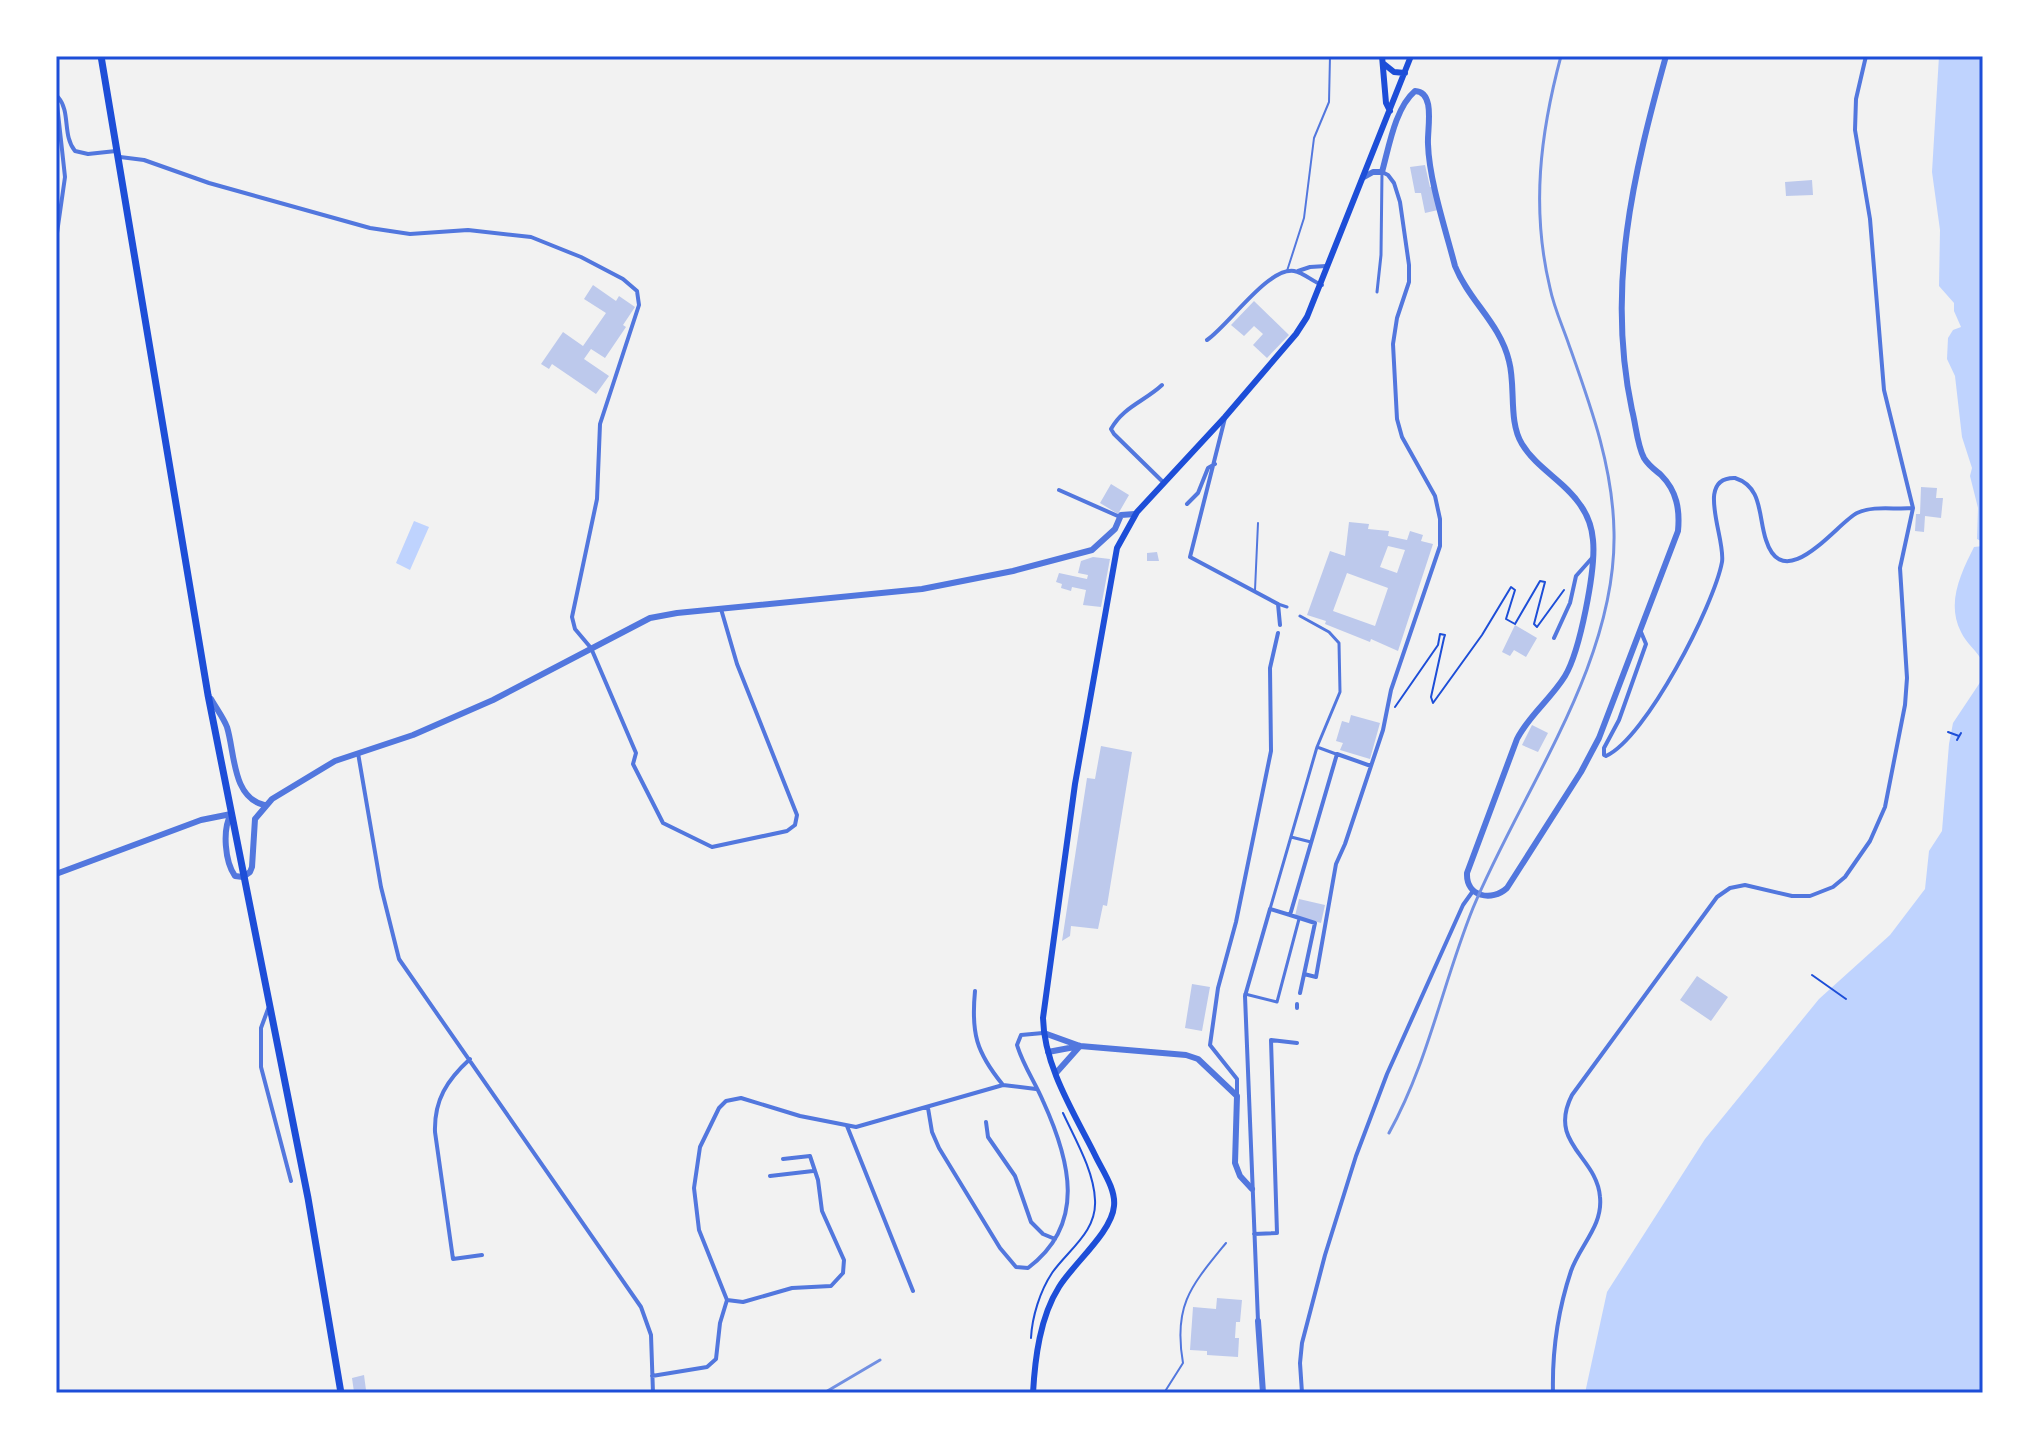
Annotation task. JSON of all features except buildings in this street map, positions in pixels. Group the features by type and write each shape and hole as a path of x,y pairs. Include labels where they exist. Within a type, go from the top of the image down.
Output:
{"main road":[{"path":"101,56 208,695 308,1198 341,1393"},
{"path":"1033,1393 1039,1346 1052,1299 1103,1231 1114,1208 1108,1182 1048,1052 1044,1033 1044,997 1073,796 1115,556 1135,514 1225,417 1301,327 1322,285 1411,56"},
{"path":"1383,60 1394,72 1405,73"},
{"path":"1383,60 1386,103 1390,111"}],"street":[{"path":"1377,292 1381,255 1382,172 1395,127 1408,97 1415,91 1421,91 1427,96 1429,161 1455,266 1502,339 1512,376 1518,435 1528,452 1583,509 1592,532 1594,556 1573,659 1562,681 1524,726 1514,744 1500,791 1472,856 1467,879 1473,891 1489,896 1501,894 1597,742 1675,542 1679,516 1673,491 1646,461 1641,450 1625,369 1620,296 1624,246 1636,172 1666,56"},
{"path":"1553,1393 1558,1321 1575,1263 1595,1227 1601,1200 1597,1183 1572,1146 1566,1131 1565,1114 1574,1093 1720,894 1745,885 1800,897 1837,884 1851,870 1878,824 1889,791 1906,696 1900,568 1913,508 1885,401 1870,219 1855,130 1856,99 1866,56"},
{"path":"56,95 63,103 69,141 75,151 138,158 209,183 370,228 410,234 468,230 531,237 595,264 635,289 639,305 599,429 597,499 573,608 575,629 591,648 636,753 633,764 663,823 712,847 792,828 797,811 737,664 721,609"},
{"path":"56,95 65,169 56,240"},
{"path":"1304,974 1316,977 1336,864 1371,766 1394,679 1439,552 1441,534 1435,496 1397,423 1393,344 1397,318 1409,282 1409,255 1394,183 1382,172 1373,172 1364,177"},
{"path":"1308,277 1310,267"},
{"path":"1207,340 1219,332 1268,281 1287,271 1329,267"},
{"path":"1298,271 1322,285"},
{"path":"1162,385 1130,406 1111,429 1164,483"},
{"path":"1225,417 1190,557 1287,607"},
{"path":"1187,504 1198,493 1208,468 1215,464"},
{"path":"1641,632 1646,640 1645,648 1619,720 1604,748 1606,756 1614,752 1650,709 1703,619 1722,562 1722,540 1712,497 1723,480 1737,478 1753,489 1768,547 1786,560 1799,558 1824,543 1858,512 1913,508"},
{"path":"1059,490 1120,517"},
{"path":"243,877 251,870 253,827 264,805 272,799 329,764 413,735 493,700 656,616 922,589 1013,571 1092,550 1115,529 1120,517 1135,514"},
{"path":"1554,638 1570,603 1578,573 1594,556"},
{"path":"1278,604 1280,625"},
{"path":"1263,1393 1245,994 1317,747 1340,692 1341,653 1336,638 1300,616"},
{"path":"1252,1189 1240,1176 1235,1163 1237,1079 1210,1045 1218,988 1236,922 1271,751 1270,668 1278,633"},
{"path":"208,695 225,723 243,788 253,800 264,805"},
{"path":"1317,747 1371,766"},
{"path":"358,752 367,814 395,948 409,976 641,1307 651,1335 653,1393"},
{"path":"1290,915 1337,754"},
{"path":"56,874 201,820 231,814"},
{"path":"1291,837 1312,843"},
{"path":"1302,1393 1302,1343 1356,1156 1399,1046 1463,905 1473,891"},
{"path":"1270,909 1315,923 1300,993"},
{"path":"1245,994 1277,1002 1299,919"},
{"path":"975,991 975,1040 1003,1085"},
{"path":"270,1007 261,1028 261,1067 291,1181"},
{"path":"928,1108 932,1132 939,1148 1000,1248 1020,1269 1028,1268 1055,1239 1067,1213 1068,1183 1051,1122 1017,1042 1021,1035 1044,1033 1080,1046 1186,1055 1198,1059 1237,1096"},
{"path":"1254,1234 1277,1233 1271,1040 1297,1043"},
{"path":"1048,1052 1080,1046"},
{"path":"1056,1073 1080,1046"},
{"path":"470,1059 451,1076 441,1093 435,1132 453,1259 482,1255"},
{"path":"652,1376 703,1368 713,1363 717,1355 720,1323 727,1300 699,1230 694,1194 700,1147 719,1108 730,1099 741,1098 847,1126 872,1124 1003,1085 1036,1089"},
{"path":"986,1122 988,1137 1015,1176 1031,1222 1043,1234 1055,1239"},
{"path":"847,1126 913,1291"},
{"path":"727,1300 743,1302 787,1289 826,1287 838,1281 844,1269 844,1260 822,1211 818,1180 810,1156 783,1159"},
{"path":"770,1176 813,1171"}],"lane":[{"path":"1287,271 1304,218 1314,138 1329,102 1330,56"},
{"path":"1255,592 1258,523"},
{"path":"1164,1393 1183,1363 1181,1312 1196,1281 1226,1243"}],"path":[{"path":"1385,719 1391,715 1438,645 1440,634 1445,635 1431,697 1433,703 1482,635 1511,587 1515,590 1506,619 1515,624 1540,581 1545,582 1536,627 1539,627 1563,589 1566,592 1563,606"},
{"path":"1948,732 1959,736"},
{"path":"1812,975 1846,999"}],"water":[{"path":"1939,56 1983,56 1983,542 1977,539 1978,508 1970,476 1972,468 1962,437 1955,376 1947,359 1948,338 1953,330 1961,327 1954,303 1939,286 1940,230 1932,172"},
{"path":"414,521 429,527 410,570 396,563"},
{"path":"1983,546 1983,662 1963,636 1957,621 1955,599 1964,567 1974,547"},
{"path":"1983,678 1983,1393 1585,1393 1607,1292 1705,1139 1819,999 1890,935 1925,889 1929,851 1942,831 1953,723"}],"railway":[{"path":"1389,1133 1425,1051 1473,908 1584,678 1600,630 1611,581 1614,532 1610,484 1593,414 1552,295 1541,229 1543,143 1561,56"},
{"path":"824,1393 880,1360"}]}
